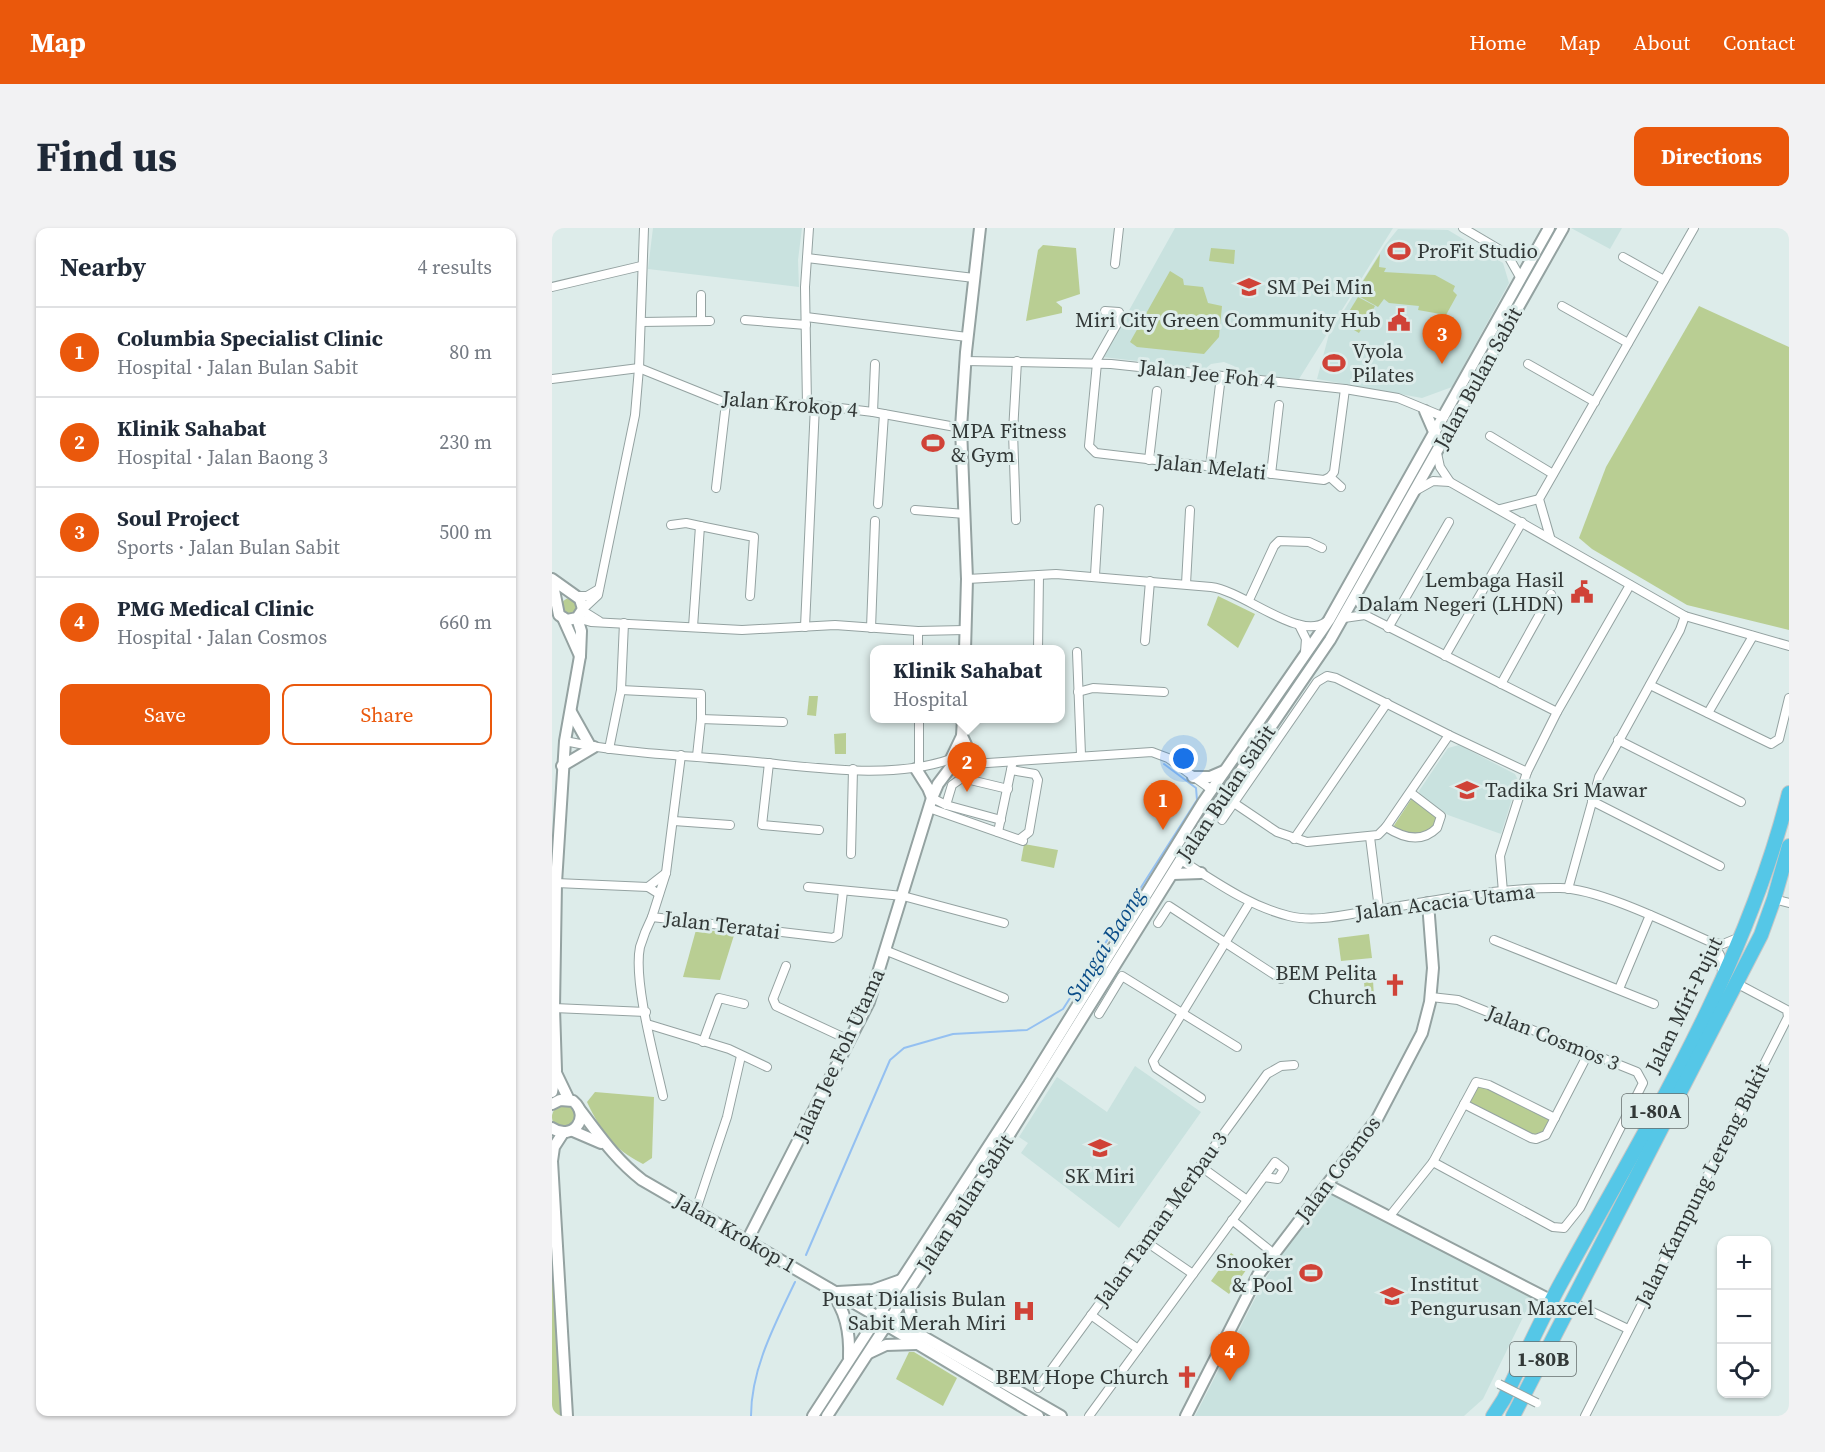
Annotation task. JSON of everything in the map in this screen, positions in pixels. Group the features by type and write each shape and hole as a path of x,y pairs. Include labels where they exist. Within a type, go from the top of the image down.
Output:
{"highway":[{"name":"Jalan Miri-Pujut","path":"1493,1416 1552,1301 1671,1082 1722,977 1741,937 1767,869 1789,793"},
{"name":"Jalan Miri-Pujut","path":"1513,1416 1580,1307 1747,988 1761,935 1784,902 1789,846"}],"main road":[{"path":"965,645 967,579 961,428 967,338 980,228"},
{"name":"Jalan Bulan Sabit","path":"908,1280 1204,801 1329,620 1435,434 1548,228"},
{"name":"Jalan Bulan Sabit","path":"881,1317 986,1172 1188,848 1344,618 1563,228"},
{"path":"1444,417 1452,413 1469,392"},
{"path":"1425,411 1435,434"},
{"path":"552,579 574,595 581,613 580,656 562,766 556,883 554,1008 556,1073 552,1092"},
{"path":"552,579 557,605 580,656"},
{"path":"557,605 562,596 574,595"},
{"path":"562,618 581,613"},
{"path":"1212,790 1226,782 1320,648 1330,640"},
{"path":"562,766 592,747 571,711"},
{"path":"963,723 964,740 976,762"},
{"name":"Jalan Jee Foh Utama","path":"748,1239 869,1002 887,951 930,803 938,784 955,761 964,740"},
{"path":"917,769 928,788 930,803"},
{"path":"1204,801 1196,778 1210,777 1227,769"},
{"path":"1173,874 1198,871 1188,848"},
{"path":"1095,976 1109,962 1166,870 1181,860"},
{"name":"Jalan Cosmos","path":"1186,1416 1250,1289 1273,1253 1327,1185 1384,1107 1422,1033 1431,997 1433,957 1428,903"},
{"path":"556,1073 569,1100 580,1110 603,1144"},
{"path":"552,1104 560,1100 569,1100"},
{"path":"567,1416 552,1161 554,1147 580,1121 580,1110"},
{"path":"552,1128 603,1144"},
{"name":"Jalan Krokop 1","path":"603,1144 621,1164 642,1180 881,1317"},
{"path":"1327,1185 1552,1301"},
{"path":"731,1230 761,1215 765,1249"},
{"path":"837,1292 873,1290 908,1280 909,1306 914,1330"},
{"path":"825,1285 843,1312 850,1343 849,1359"},
{"path":"881,1317 914,1330 1061,1416"},
{"path":"881,1317 918,1344 1038,1416"},
{"path":"827,1416 867,1354 881,1317"},
{"path":"813,1416 849,1359 881,1317"},
{"path":"867,1354 886,1345 918,1344"}],"street":[{"path":"644,228 639,368 632,429 600,589 594,601 581,613 599,621 742,630 835,625 918,631 965,630"},
{"path":"807,405 806,321 809,228"},
{"path":"1115,264 1119,228"},
{"path":"1463,228 1507,254 1533,255"},
{"path":"1550,537 1539,499 1694,228"},
{"path":"1507,254 1520,277"},
{"path":"1623,257 1664,280"},
{"path":"807,258 974,278"},
{"path":"552,287 641,266"},
{"path":"641,322 706,321 701,295"},
{"path":"1562,306 1628,343"},
{"path":"1096,363 1121,316 1119,312 1105,311"},
{"path":"745,320 806,321 967,338"},
{"name":"Jalan Jee Foh 4","path":"965,361 1096,363 1345,389 1390,396 1444,417"},
{"path":"1016,520 1013,432 1017,361"},
{"name":"Jalan Melati","path":"1096,363 1089,446 1096,453 1324,480 1330,477"},
{"path":"873,412 875,364"},
{"path":"1528,364 1595,402"},
{"name":"Jalan Krokop 4","path":"552,379 639,368 726,403 816,405 873,412 961,428"},
{"path":"1210,467 1221,376"},
{"path":"1341,487 1330,477 1334,472 1345,389"},
{"path":"1149,460 1157,392"},
{"path":"716,488 726,403"},
{"path":"805,627 816,405"},
{"path":"1271,474 1279,405"},
{"path":"878,504 884,414"},
{"path":"1490,436 1553,474"},
{"path":"1437,453 1440,467 1450,482"},
{"path":"1416,491 1433,481 1450,482 1685,616 1789,646"},
{"path":"1500,509 1539,499"},
{"path":"1095,575 1099,509"},
{"path":"915,510 965,514"},
{"path":"1186,584 1190,510"},
{"path":"872,628 874,521"},
{"path":"1388,628 1449,522"},
{"path":"1445,656 1522,522"},
{"path":"671,525 686,523 755,533 750,596"},
{"path":"693,627 699,526"},
{"path":"1249,600 1274,546 1279,541 1309,542 1322,548"},
{"path":"967,579 1040,574 1095,575 1186,584 1220,588 1299,625 1313,627 1329,620"},
{"path":"1038,645 1040,574"},
{"path":"1145,641 1150,581"},
{"path":"1503,892 1500,856 1527,772 1557,712 1630,585"},
{"path":"574,595 587,596 600,589"},
{"path":"1501,684 1551,594"},
{"path":"1357,597 1365,615 1557,712"},
{"path":"1344,618 1365,615"},
{"path":"1568,889 1599,777 1680,630 1685,616"},
{"path":"609,749 621,690 624,623"},
{"path":"1299,625 1307,645 1304,658"},
{"path":"918,631 918,645"},
{"path":"1708,713 1753,636"},
{"path":"1077,651 1081,755"},
{"path":"1222,820 1320,680 1327,676 1336,678 1527,772"},
{"path":"1650,685 1771,744 1779,738 1789,698"},
{"path":"1078,692 1093,688 1164,692"},
{"path":"621,690 701,694 697,756"},
{"path":"1294,839 1387,703"},
{"path":"701,719 783,722"},
{"path":"917,769 919,723"},
{"path":"1234,802 1262,824 1294,839 1307,842 1370,837 1386,827 1449,735"},
{"path":"1618,740 1741,802"},
{"path":"565,741 609,749 853,769 930,769 955,761 1013,761 1152,752 1168,758 1212,790"},
{"name":"Jalan Teratai","path":"681,755 666,873 652,917 833,938 838,935 843,891"},
{"path":"998,832 1013,761"},
{"path":"769,763 762,825 819,830"},
{"path":"851,854 853,769"},
{"path":"930,803 966,821 1021,840 1029,832 1038,780 1035,774 1011,770"},
{"path":"946,805 952,785 962,778 1008,789"},
{"path":"1386,827 1407,838 1426,836 1437,828 1441,816 1411,793"},
{"path":"1592,801 1720,866"},
{"path":"930,803 1001,819"},
{"path":"966,821 969,812"},
{"path":"674,821 730,825"},
{"path":"1370,837 1379,909"},
{"name":"Jalan Acacia Utama","path":"1181,860 1250,902 1291,916 1312,918 1503,892 1568,889 1650,915 1713,943"},
{"path":"648,887 666,873"},
{"path":"556,883 648,887 659,894"},
{"path":"808,887 903,896 1004,922"},
{"path":"1201,1098 1153,1065 1153,1061 1250,902"},
{"path":"1158,923 1169,906 1281,980"},
{"path":"1619,989 1650,915"},
{"path":"652,917 645,932 639,957 648,1024 663,1096"},
{"path":"1713,943 1727,943 1741,937"},
{"path":"1494,940 1654,1004"},
{"path":"1713,943 1720,955 1722,977"},
{"path":"887,951 1004,998"},
{"path":"786,966 773,999 776,1006 849,1040"},
{"path":"1099,1014 1122,976 1237,1047"},
{"name":"Jalan Kampung Lereng Bukit","path":"1585,1416 1788,1017 1785,1008 1747,988"},
{"name":"Jalan Cosmos 3","path":"1431,997 1458,999 1637,1072 1642,1079 1643,1087 1580,1208 1567,1226 1562,1229 1553,1227 1433,1162"},
{"path":"703,1042 719,998 744,1005"},
{"path":"554,1008 646,1012"},
{"path":"648,1024 767,1067"},
{"path":"1464,1104 1536,1139 1546,1135 1589,1052"},
{"path":"696,1210 727,1118 741,1056"},
{"name":"Jalan Taman Merbau 3","path":"1038,1388 1267,1074 1281,1066 1294,1065"},
{"path":"1389,1217 1433,1162 1473,1085 1479,1081 1555,1118"},
{"path":"1200,1166 1247,1200"},
{"path":"1089,1416 1264,1178"},
{"path":"1232,1220 1273,1253"},
{"path":"1145,1241 1193,1274"},
{"name":"Jalan Kampung Lereng Bukit","path":"1580,1307 1628,1329"},
{"path":"1092,1315 1138,1349"},
{"path":"1499,1384 1537,1403"}],"shaded area":[{"path":"653,228 802,228 798,260 799,287 648,269"},
{"name":"SM Pei Min","path":"1175,228 1393,228 1299,379 1239,373 1234,366 1224,362 1211,364 1205,369 1103,357"},
{"path":"1571,228 1622,228 1610,249"},
{"path":"1398,229 1448,230 1503,263 1509,283 1452,387 1422,398 1317,379 1329,334 1385,245"},
{"name":"Tadika Sri Mawar","path":"1459,745 1515,774 1518,780 1501,834 1448,815 1420,796 1419,791 1448,748"},
{"name":"SK Miri","path":"1135,1066 1201,1112 1119,1228 1021,1153 1028,1143 1019,1137 1057,1077 1107,1112"},
{"path":"1333,1194 1533,1297 1483,1399 1464,1416 1195,1416 1264,1281 1323,1195"}],"green space":[{"path":"1043,245 1076,248 1080,294 1056,302 1062,307 1062,313 1026,321 1038,250"},
{"path":"1211,248 1235,250 1234,264 1209,261"},
{"path":"1380,254 1379,267 1386,268 1384,272 1435,275 1455,286 1453,291 1457,295 1446,315 1418,310 1419,306 1389,303 1384,299 1378,307 1355,294"},
{"path":"1170,271 1183,279 1184,285 1203,287 1208,303 1222,306 1219,337 1204,354 1137,347 1130,342"},
{"path":"1358,297 1375,306 1359,333 1342,323"},
{"path":"1699,306 1789,347 1789,630 1687,605 1592,549 1579,538 1606,467"},
{"path":"1218,596 1255,614 1238,648 1207,625"},
{"path":"570,598 576,601 579,607 576,613 570,616 564,613 561,607 564,601"},
{"path":"809,696 818,696 816,716 807,715"},
{"path":"846,733 846,754 835,754 834,734"},
{"path":"1412,798 1440,819 1426,834 1404,835 1393,827"},
{"path":"1024,844 1058,850 1054,868 1021,861"},
{"path":"696,930 735,932 720,980 683,977"},
{"path":"1369,934 1372,958 1341,961 1338,938"},
{"path":"1373,980 1374,998 1365,998 1364,981"},
{"path":"1483,1084 1547,1118 1550,1122 1547,1129 1537,1137 1472,1105 1469,1101 1476,1085"},
{"path":"595,1092 654,1097 652,1158 643,1164 623,1152 609,1139 587,1102"},
{"path":"564,1105 573,1108 576,1117 573,1126 564,1129 555,1126 552,1117 555,1108"},
{"path":"552,1201 564,1416 552,1416"},
{"path":"1231,1253 1249,1266 1229,1294 1211,1281"},
{"path":"909,1352 914,1352 957,1378 943,1406 896,1379"}],"waterway":[{"name":"Sungai Baong","path":"806,1255 890,1060 904,1048 953,1034 1027,1030 1063,1009 1197,800 1196,788 1164,764"},
{"name":"Sungai Baong","path":"751,1416 755,1381 765,1347 795,1282"}],"place":[{"name":"ProFit Studio","path":"1399,251"},
{"name":"SM Pei Min","path":"1249,287"},
{"name":"Miri City Green Community Hub","path":"1399,320"},
{"name":"Vyola Pilates","path":"1334,363"},
{"name":"Soul Project","path":"1442,364"},
{"name":"MPA Fitness & Gym","path":"933,443"},
{"name":"Lembaga Hasil Dalam Negeri (LHDN)","path":"1582,592"},
{"name":"Tadika Sri Mawar","path":"1467,790"},
{"name":"Klinik Sahabat","path":"967,792"},
{"name":"Columbia Specialist Clinic","path":"1163,830"},
{"name":"BEM Pelita Church","path":"1395,985"},
{"name":"SK Miri","path":"1100,1148"},
{"name":"Snooker & Pool","path":"1311,1273"},
{"name":"Institut Pengurusan Maxcel","path":"1392,1296"},
{"name":"Pusat Dialisis Bulan Sabit Merah Miri","path":"1024,1311"},
{"name":"BEM Hope Church","path":"1187,1377"},
{"name":"PMG Medical Clinic","path":"1230,1381"}]}
